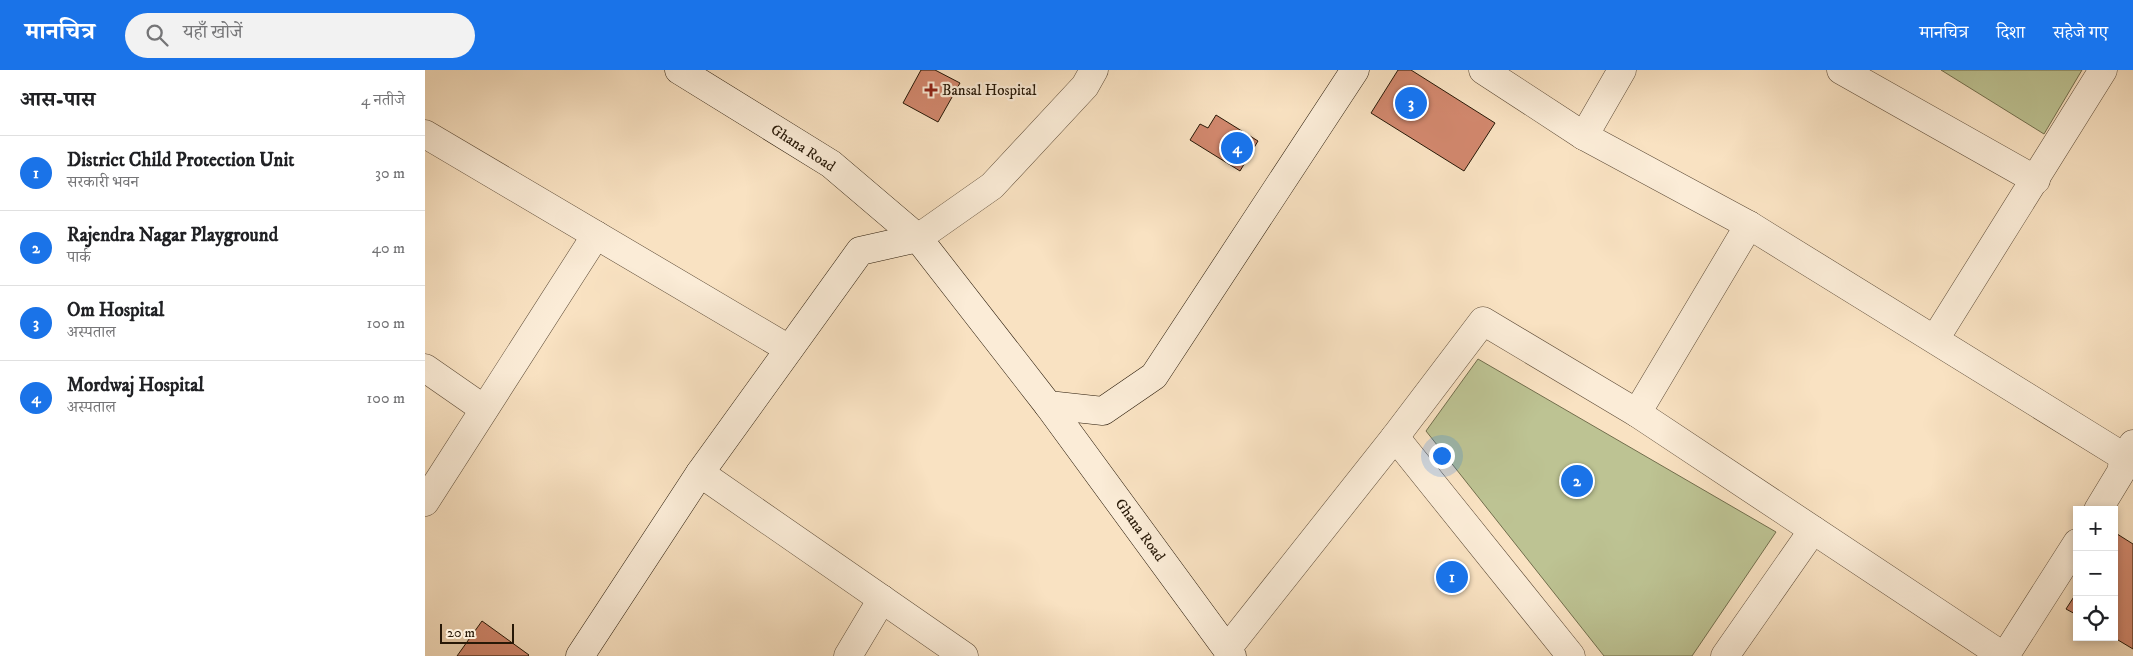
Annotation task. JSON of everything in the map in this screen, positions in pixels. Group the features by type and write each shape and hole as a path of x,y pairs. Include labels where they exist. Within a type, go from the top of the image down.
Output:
{"street":[{"name":"Ghana Road","path":"679,70 831,164 918,238 1049,405 1229,652"},
{"path":"580,656 700,473 860,251 918,238 992,186 1085,86 1094,70"},
{"path":"1049,405 1103,411 1154,376 1355,70"},
{"path":"1483,70 1584,136 1749,225 1935,339 2128,465 2101,506"},
{"path":"1584,136 1622,70"},
{"path":"1841,70 1875,78 2036,180"},
{"path":"1935,339 2103,70"},
{"path":"425,134 789,349"},
{"path":"1637,413 1749,225"},
{"path":"425,502 596,235"},
{"path":"1229,652 1483,321 1637,413 2004,656 2073,549"},
{"path":"425,368 485,409"},
{"path":"1395,438 1571,656"},
{"path":"700,473 964,656"},
{"path":"1725,656 1813,530"},
{"path":"848,656 883,599"}],"green space":[{"path":"1941,70 2082,70 2044,134"},
{"path":"1478,359 1776,532 1692,656 1604,656 1426,431"}],"building":[{"path":"921,70 935,70 960,83 938,122 903,103"},
{"path":"1398,70 1411,70 1495,123 1464,171 1371,113"},
{"path":"1216,115 1258,141 1240,171 1190,140 1200,124 1208,128"},
{"path":"2118,535 2133,544 2133,649 2118,640"},
{"path":"2073,598 2073,613 2066,609"},
{"path":"482,621 529,655 457,656"}],"place":[{"name":"Bansal Hospital","path":"931,90"},
{"name":"Om Hospital","path":"1411,103"},
{"name":"Mordwaj Hospital","path":"1237,148"},
{"name":"Rajendra Nagar Playground","path":"1577,481"},
{"name":"District Child Protection Unit","path":"1452,577"}]}
